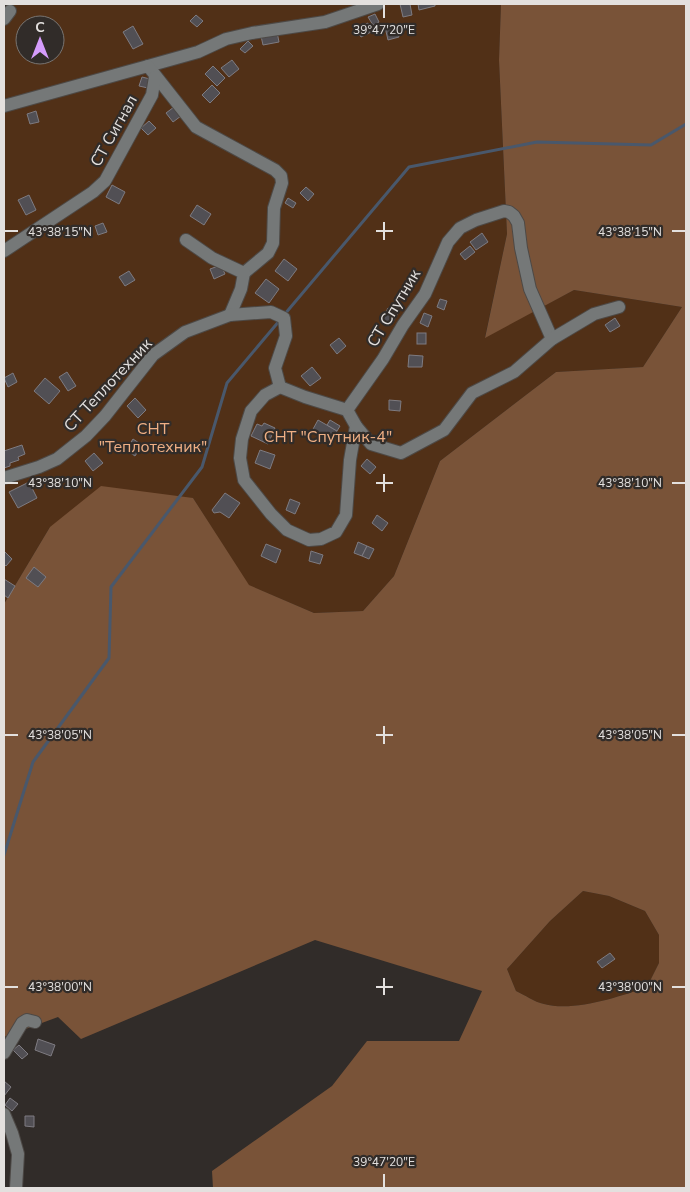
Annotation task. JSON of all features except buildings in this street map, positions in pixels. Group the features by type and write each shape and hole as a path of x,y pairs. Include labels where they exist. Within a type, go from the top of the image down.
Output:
{"street":[{"name":"СТ Сигнал","path":"4,106 198,52 226,39 252,33 325,22 378,4"},
{"path":"148,66 196,127 276,170 281,176 282,183 274,208 273,243 268,253 244,273 241,289 230,315"},
{"name":"СТ Сигнал","path":"4,251 93,192 105,181 152,95 155,77"},
{"name":"СТ Спутник","path":"347,410 425,294 448,242 460,228 476,220 504,211 514,216 518,224 530,289 552,339"},
{"path":"186,240 212,258 244,273"},
{"path":"356,426 350,460 346,515 336,532 321,539 309,540 287,530 271,514 244,480 240,458 242,439 251,411 265,395 280,387 305,398 347,410 356,426 372,444 401,453 444,430 472,393 514,372 552,339 594,314 619,307"},
{"name":"СТ Теплотехник","path":"4,478 58,459 86,436 105,416 153,355 185,332 230,315 271,312 284,318 286,336 275,368 280,387"},
{"path":"4,1053 22,1023 27,1020 35,1022"},
{"path":"4,1114 18,1154 16,1188"}],"green space":[{"path":"14,4 501,4 499,60 507,234 485,337 574,290 682,307 643,367 556,372 440,461 394,576 363,611 314,613 248,585 193,498 50,527 4,604 4,16"},
{"path":"583,891 609,896 645,911 659,935 659,963 647,987 596,1002 569,1006 540,1003 516,991 507,969 550,921"}],"shaded area":[{"path":"501,4 686,4 686,1188 213,1188 212,1171 332,1086 367,1041 459,1041 482,991 315,940 81,1039 58,1017 4,1037 4,604 50,527 101,486 193,498 249,585 314,613 363,611 394,576 440,461 556,372 643,367 682,307 574,290 485,338 507,234 499,60","holes":["583,891 609,896 645,911 659,935 659,963 647,987 610,999 568,1006 540,1003 516,991 507,969 550,921"]}],"waterway":[{"path":"284,315 409,167 537,142 651,145 686,124"},
{"path":"4,855 33,762 109,658 111,587 202,467 227,383 280,320"}],"park label":[{"name":"СНТ \"Спутник-4\"","path":"328,437"},
{"name":"СНТ \"Теплотехник\"","path":"153,438"}]}
